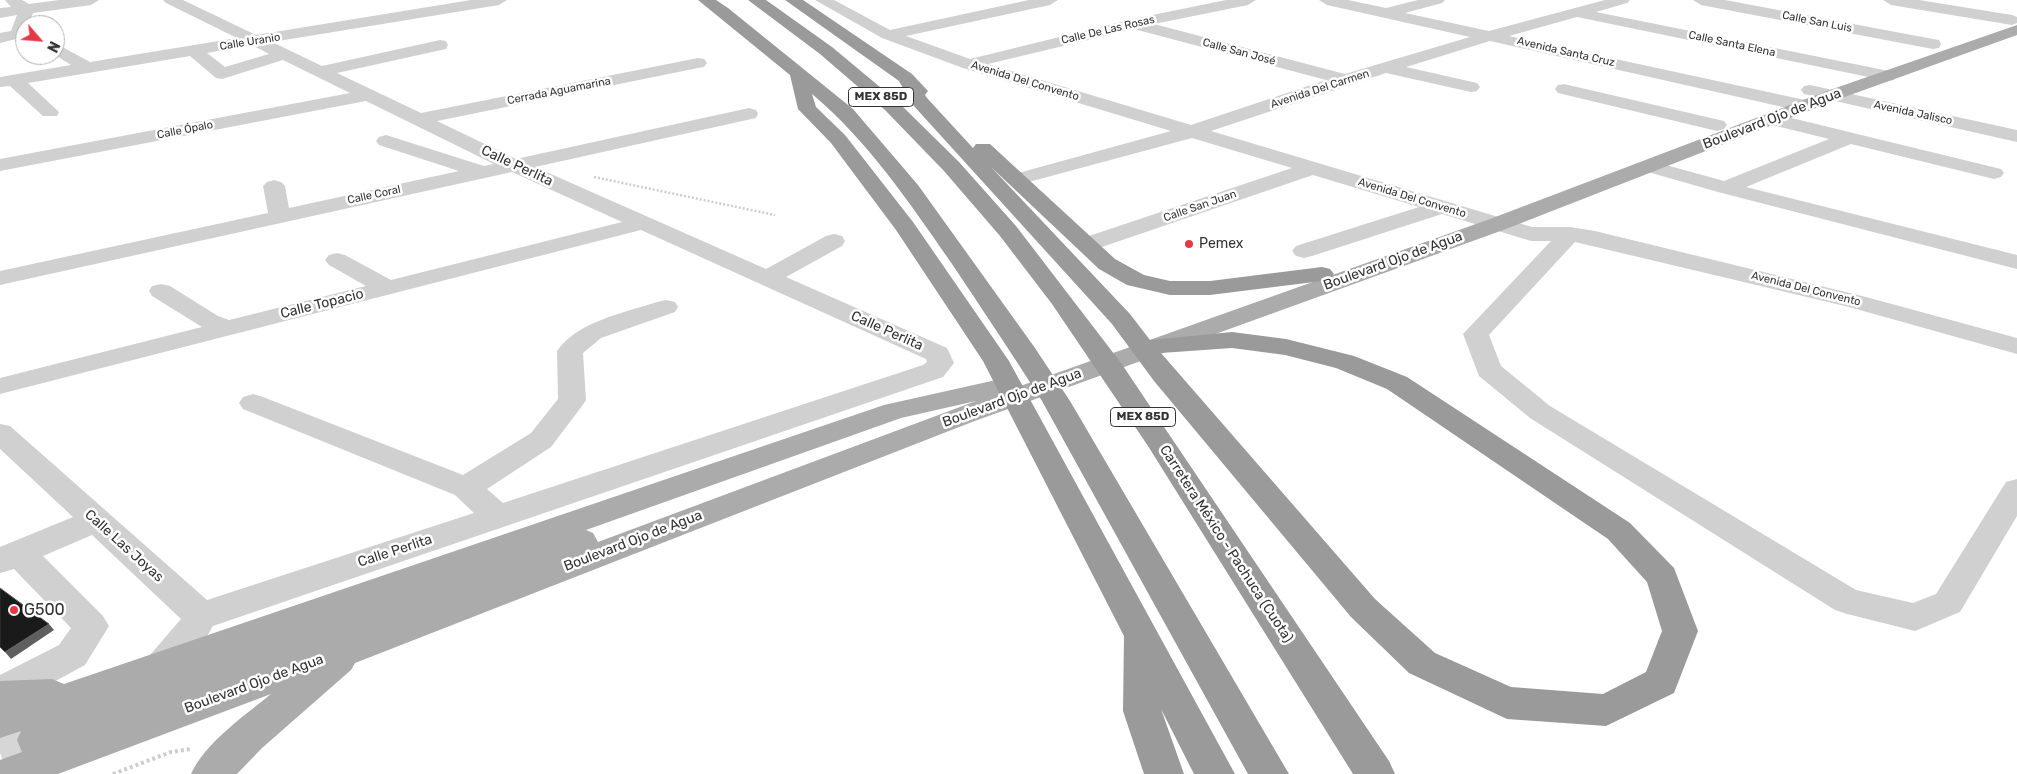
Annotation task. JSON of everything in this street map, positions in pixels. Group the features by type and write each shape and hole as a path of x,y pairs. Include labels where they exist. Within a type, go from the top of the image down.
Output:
{"highway":[{"name":"MEX 85D","path":"706,0 798,72 846,113 911,189 1026,354 1056,401 1269,774"},
{"name":"Carretera México - Pachuca (Cuota)","path":"756,0 814,39 881,97 936,150 991,211 1056,292 1113,372 1375,774"},
{"path":"793,0 906,78 1018,179 1107,264 1136,280 1170,288 1210,288 1322,274"},
{"path":"798,72 807,109 838,139 905,227 996,361 1215,774"},
{"path":"906,78 919,101 1160,361 1363,608 1422,663 1507,704 1606,710 1661,682 1680,631 1662,577 1619,531 1397,383 1345,362 1286,347 1232,340 1160,361"},
{"path":"1140,631 1142,711 1164,774"}],"main road":[{"name":"Boulevard Ojo de Agua","path":"10,774 349,650 962,416 1160,361 1498,224 1648,166 1807,98 1863,71 1934,44 2015,23"},
{"name":"Boulevard Ojo de Agua","path":"1807,98 1833,96 1888,76 2015,23"},
{"name":"Boulevard Ojo de Agua","path":"0,722 894,411 995,389 1148,339 1476,218 1737,118 1776,110"},
{"path":"36,740 900,425 962,416"},
{"path":"211,774 248,736 349,650"},
{"path":"0,697 81,694"}],"street":[{"path":"11,0 27,9"},
{"path":"0,13 91,0"},
{"name":"Calle Perlita","path":"171,0 513,165 938,354 941,363 934,371 202,616"},
{"name":"Calle Uranio","path":"7,81 259,42 374,14 494,0"},
{"path":"827,3 860,0"},
{"path":"888,35 1050,0"},
{"name":"Calle De Las Rosas","path":"968,64 1133,24 1248,0"},
{"name":"Avenida Santa Cruz","path":"1327,0 1493,36 1776,110 1849,138 1994,173"},
{"path":"1386,12 1436,0"},
{"name":"Avenida Del Carmen","path":"1018,179 1190,132 1345,80 1622,0"},
{"name":"Calle San Luis","path":"1701,0 1934,44"},
{"path":"1891,0 2015,23"},
{"name":"Avenida Del Convento","path":"827,3 888,35 968,64 1531,234 1570,234 1857,302 2017,346"},
{"path":"0,38 18,34 27,9"},
{"name":"Calle Santa Elena","path":"1577,12 1888,76"},
{"name":"Calle San José","path":"1133,24 1345,80"},
{"path":"232,55 259,42"},
{"path":"322,72 440,45"},
{"path":"195,51 222,74 285,54"},
{"path":"65,54 86,68"},
{"name":"Cerrada Aguamarina","path":"420,119 698,63"},
{"path":"104,66 120,73"},
{"path":"1385,68 1471,87"},
{"path":"7,81 50,112"},
{"path":"1564,89 1717,126"},
{"name":"Calle Ópalo","path":"0,165 370,95"},
{"name":"Avenida Jalisco","path":"1833,96 2017,136"},
{"path":"1674,104 1737,118"},
{"name":"Calle Coral","path":"0,278 749,114"},
{"path":"1725,188 1849,138"},
{"path":"386,141 480,172"},
{"path":"1648,166 1725,188 2017,262"},
{"name":"Calle San Juan","path":"1088,244 1312,168"},
{"path":"274,186 279,216"},
{"path":"1304,251 1442,207"},
{"name":"Calle Topacio","path":"0,386 643,223"},
{"path":"1570,234 1476,334 1489,370 1540,412 1847,601 1915,617 1948,603 2017,490"},
{"path":"766,278 834,241"},
{"path":"336,260 388,288"},
{"path":"161,291 209,321 227,328"},
{"path":"466,488 541,440 572,400 570,350 592,334 666,307"},
{"path":"253,403 466,488 498,517"},
{"name":"Calle Las Joyas","path":"2,438 202,616"},
{"path":"0,693 72,655 91,626 9,557 96,520"},
{"path":"164,664 191,634 202,616"}],"path":[{"path":"585,175 775,215"},
{"path":"113,774 171,752"}],"building":[{"name":"G500","path":"0,588 49,624 5,652 0,647"}],"tunnel":[{"path":"0,753 36,740"}],"place":[{"name":"Pemex","path":"1189,244"},
{"name":"G500","path":"14,610"}]}
